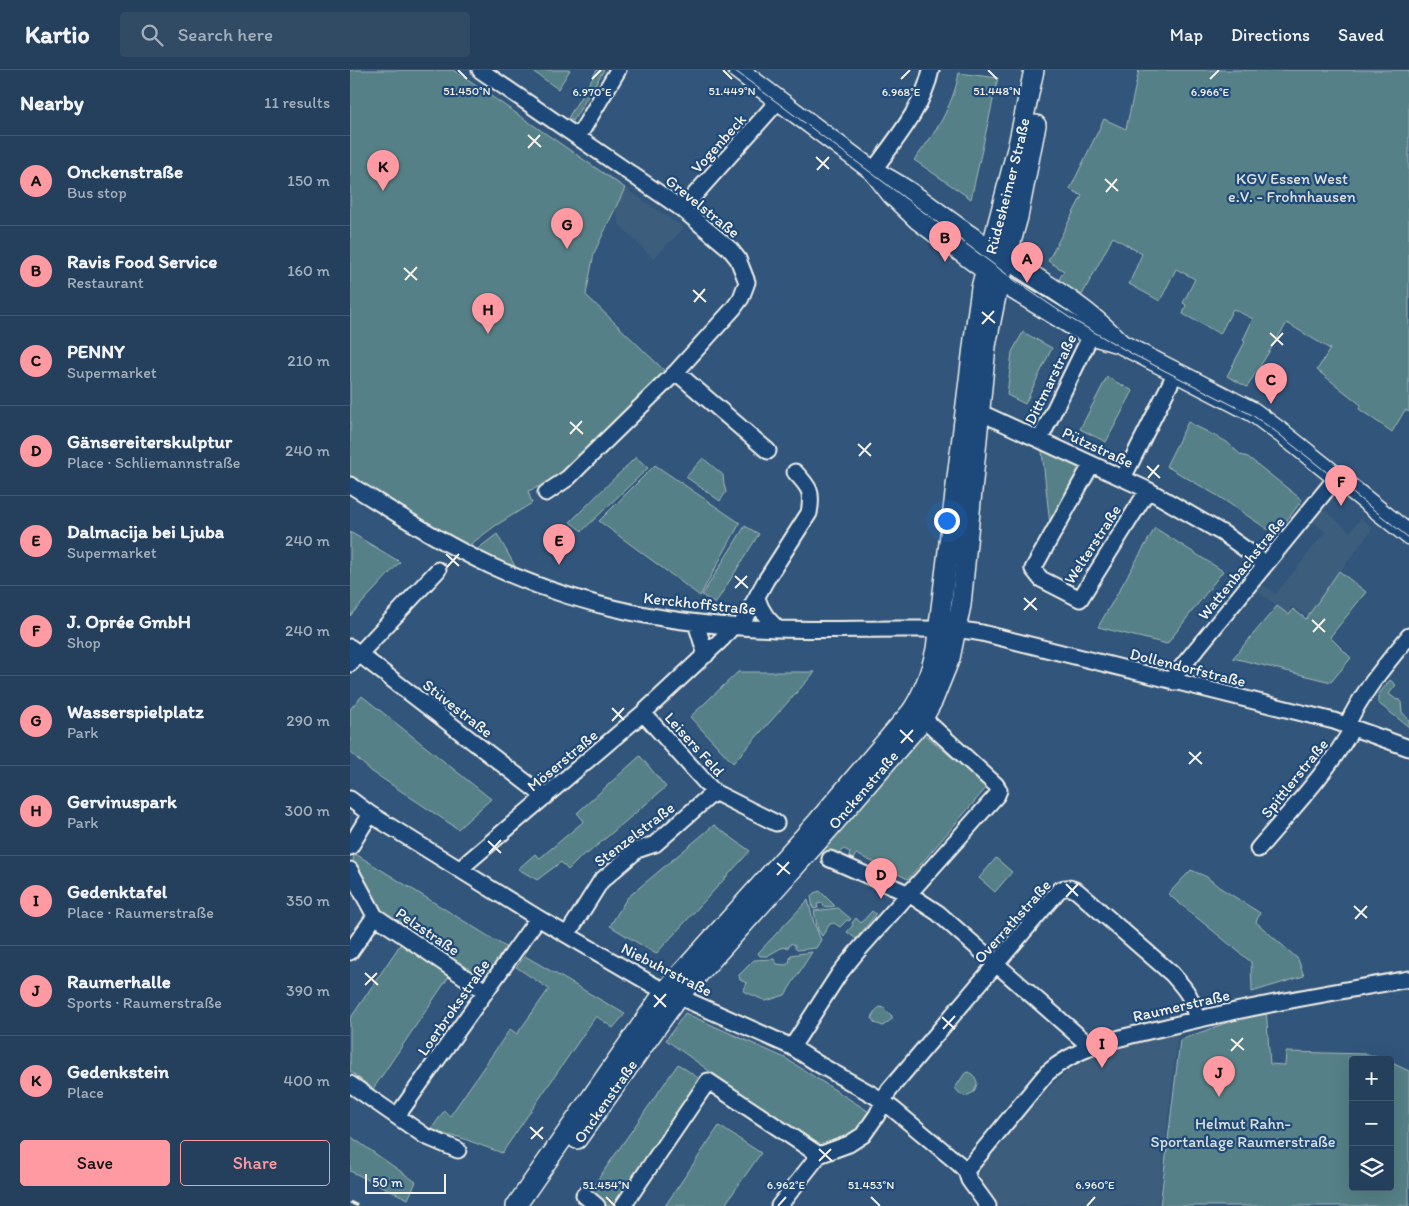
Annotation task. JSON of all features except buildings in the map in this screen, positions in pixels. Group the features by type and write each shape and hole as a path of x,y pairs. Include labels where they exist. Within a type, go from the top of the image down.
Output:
{"main road":[{"name":"Rüdesheimer Straße","path":"993,277 1034,70"},
{"name":"Rüdesheimer Straße","path":"999,254 1019,208 1047,70"},
{"path":"748,73 779,100 873,171 896,182 999,254 1079,306 1103,325 1121,344"},
{"path":"873,171 892,195 918,220 993,277 1091,335 1121,344 1253,412 1409,535"},
{"name":"Onckenstraße","path":"531,1206 672,994 811,850 923,718 945,672 947,630 974,331 993,277"},
{"name":"Onckenstraße","path":"516,1206 672,994 911,712 921,697 947,630"}],"street":[{"name":"Grevelstraße","path":"480,70 682,209 734,254 741,264 747,282 741,298 733,309 676,372 568,478 546,493"},
{"path":"578,137 618,70"},
{"path":"873,171 899,136 917,106 931,70"},
{"name":"Vogenbeck","path":"682,209 779,100"},
{"name":"Dittmarstraße","path":"1040,439 1091,335"},
{"path":"676,372 768,452"},
{"path":"1123,478 1176,372"},
{"name":"Pützstraße","path":"988,416 1148,490 1224,534 1266,564"},
{"name":"Welterstraße","path":"1091,465 1033,568 1041,579 1080,599 1148,490"},
{"name":"Möserstraße","path":"461,869 643,713 736,626 757,598 809,513 811,502 810,489 796,472"},
{"name":"Wattenbachstraße","path":"1174,682 1176,674 1337,477"},
{"name":"Kerckhoffstraße","path":"350,485 466,554 524,580 601,606 649,617 696,624 778,629 947,630"},
{"path":"353,655 438,570"},
{"path":"757,598 766,618 778,629"},
{"path":"696,624 706,655"},
{"name":"Dollendorfstraße","path":"947,630 982,633 1013,639 1350,726 1409,748"},
{"name":"Spittlerstraße","path":"1258,849 1288,816 1342,746 1354,709 1375,678 1409,636"},
{"name":"Stüvestraße","path":"353,655 545,798"},
{"name":"Leisers Feld","path":"643,713 714,792 776,823"},
{"path":"792,1047 839,974 895,908 997,795 996,785 923,718"},
{"name":"Stenzelstraße","path":"567,935 601,881 637,850 655,844 714,792"},
{"name":"Niebuhrstraße","path":"350,799 370,814 538,918 672,994 792,1047 883,1102 966,1171"},
{"path":"350,848 370,814"},
{"path":"830,859 920,900 940,915 1091,1047"},
{"path":"350,870 375,916 350,952"},
{"name":"Overrathstraße","path":"818,1156 859,1139 877,1115 893,1085 1059,890 1066,887 1071,887 1110,919 1172,974 1184,987 1193,1002 1196,1019"},
{"name":"Pelzstraße","path":"375,916 485,991"},
{"name":"Loerbroksstraße","path":"397,1116 538,918"},
{"name":"Raumerstraße","path":"966,1171 1047,1073 1058,1064 1091,1047 1196,1019 1409,979"},
{"path":"622,1206 708,1081 818,1156 779,1206"},
{"path":"350,1084 425,1136 458,1150"},
{"path":"966,1171 969,1180 988,1206"},
{"path":"584,1195 597,1206"}],"shaded area":[{"path":"625,188 684,228 653,259 619,224 615,209"},
{"path":"1321,507 1350,532 1361,518 1373,528 1307,616 1292,606 1288,614 1256,590 1262,584 1276,594 1325,532 1311,520"},
{"path":"1179,1024 1158,1206 996,1206 965,1174 1054,1083 1083,1059 1125,1040"}],"green space":[{"path":"350,70 453,70 625,188 594,253 586,295 668,374 552,484 543,485 528,491 532,503 495,526 467,547 350,477"},
{"path":"531,70 570,70 558,89"},
{"path":"597,70 604,70 573,121 568,118"},
{"name":"KGV Essen West e.V. - Frohnhausen","path":"1139,70 1409,70 1409,412 1405,410 1392,432 1359,409 1361,405 1317,370 1330,349 1287,323 1247,387 1227,376 1245,342 1243,340 1253,319 1233,309 1220,334 1183,314 1186,305 1183,303 1195,279 1176,269 1160,301 1129,284 1142,254 1113,237 1082,295 1058,281 1064,271 1048,261 1082,196 1070,189 1104,119 1126,129"},
{"path":"959,73 998,78 971,199 914,160 929,140 948,108"},
{"path":"1023,332 1052,348 1025,404 1007,395 1012,352"},
{"path":"1107,377 1133,391 1106,442 1080,429"},
{"path":"1188,422 1227,442 1241,455 1248,457 1302,500 1276,535 1218,496 1166,466"},
{"path":"1041,442 1089,466 1051,534"},
{"path":"636,457 648,468 582,531 570,522"},
{"path":"703,458 723,475 726,492 720,501 686,477"},
{"path":"655,465 740,523 700,596 599,521"},
{"path":"745,526 759,534 715,604 702,595"},
{"path":"1155,528 1223,571 1167,644 1098,627"},
{"path":"350,532 400,562 350,616"},
{"path":"497,534 515,566 501,564 475,551"},
{"path":"1339,571 1366,592 1330,637 1351,658 1331,682 1233,658 1277,606 1289,615 1293,609 1306,619"},
{"path":"738,672 815,672 733,763 690,717"},
{"path":"1390,680 1396,685 1389,694 1401,702 1402,712 1409,720 1409,727 1378,703 1378,695"},
{"path":"362,696 491,799 458,829 371,771 350,752 350,709"},
{"path":"923,733 987,787 908,879 856,854 852,861 849,856 850,852 844,849 838,853 834,852 831,858 821,853"},
{"path":"640,756 666,787 587,854 585,853 568,870 561,862 537,880 518,869 535,854 540,858 584,821 577,813"},
{"path":"714,825 750,851 656,954 610,926 627,898"},
{"path":"354,853 509,949 489,977 478,979 379,912 353,862"},
{"path":"996,858 1012,872 995,892 979,878"},
{"path":"1191,870 1207,877 1219,887 1260,913 1256,922 1298,959 1304,976 1252,992 1251,962 1168,894"},
{"path":"820,891 835,906 824,907 823,903 817,904 818,908 813,909 811,896"},
{"path":"808,900 821,940 816,948 797,950 795,945 791,943 789,947 781,948 767,956 760,956 758,953"},
{"path":"838,908 851,919 847,920 840,927 834,923 830,924 822,936 818,930 814,911"},
{"path":"872,911 876,914 856,939 847,932 856,918 861,923"},
{"path":"404,939 452,972 373,1089 350,1071 350,1019"},
{"path":"812,952 785,995 766,1001 743,991 747,983 740,980 739,975 754,960 774,959 777,964 785,965 789,963 791,955"},
{"path":"525,956 625,1014 613,1028 596,1016 502,1153 459,1137 436,1134 430,1131 444,1111 450,1116 510,1029 517,1034 549,989 516,967"},
{"path":"880,1007 884,1008 892,1016 892,1019 883,1026 875,1023 872,1019 874,1012"},
{"name":"Helmut Rahn- Sportanlage Raumerstraße","path":"1266,1008 1270,1064 1285,1065 1286,1052 1368,1054 1374,1056 1349,1056 1349,1191 1394,1191 1394,1064 1409,1071 1409,1206 1160,1206 1180,1040"},
{"path":"685,1013 785,1058 871,1113 851,1139 817,1148 666,1040"},
{"path":"678,1064 701,1080 618,1206 603,1206 587,1195"},
{"path":"968,1072 974,1076 977,1084 974,1092 966,1096 961,1095 955,1088 965,1073"},
{"path":"719,1126 761,1153 724,1206 665,1206"},
{"path":"350,1136 416,1182 408,1199 350,1171"}],"tram line":[{"path":"734,70 1021,285 1073,320 1134,355 1252,415 1275,431 1409,538"}],"railway":[{"path":"350,1202 358,1206"}],"place":[{"name":"Gedenkstein","path":"383,191"},
{"name":"Wasserspielplatz","path":"567,249"},
{"name":"Ravis Food Service","path":"945,262"},
{"name":"Onckenstraße","path":"1027,283"},
{"name":"Gervinuspark","path":"488,334"},
{"name":"PENNY","path":"1271,404"},
{"name":"J. Oprée GmbH","path":"1341,506"},
{"name":"Dalmacija bei Ljuba","path":"559,565"},
{"name":"Gänsereiterskulptur","path":"881,899"},
{"name":"Gedenktafel","path":"1102,1068"},
{"name":"Raumerhalle","path":"1219,1097"}]}
